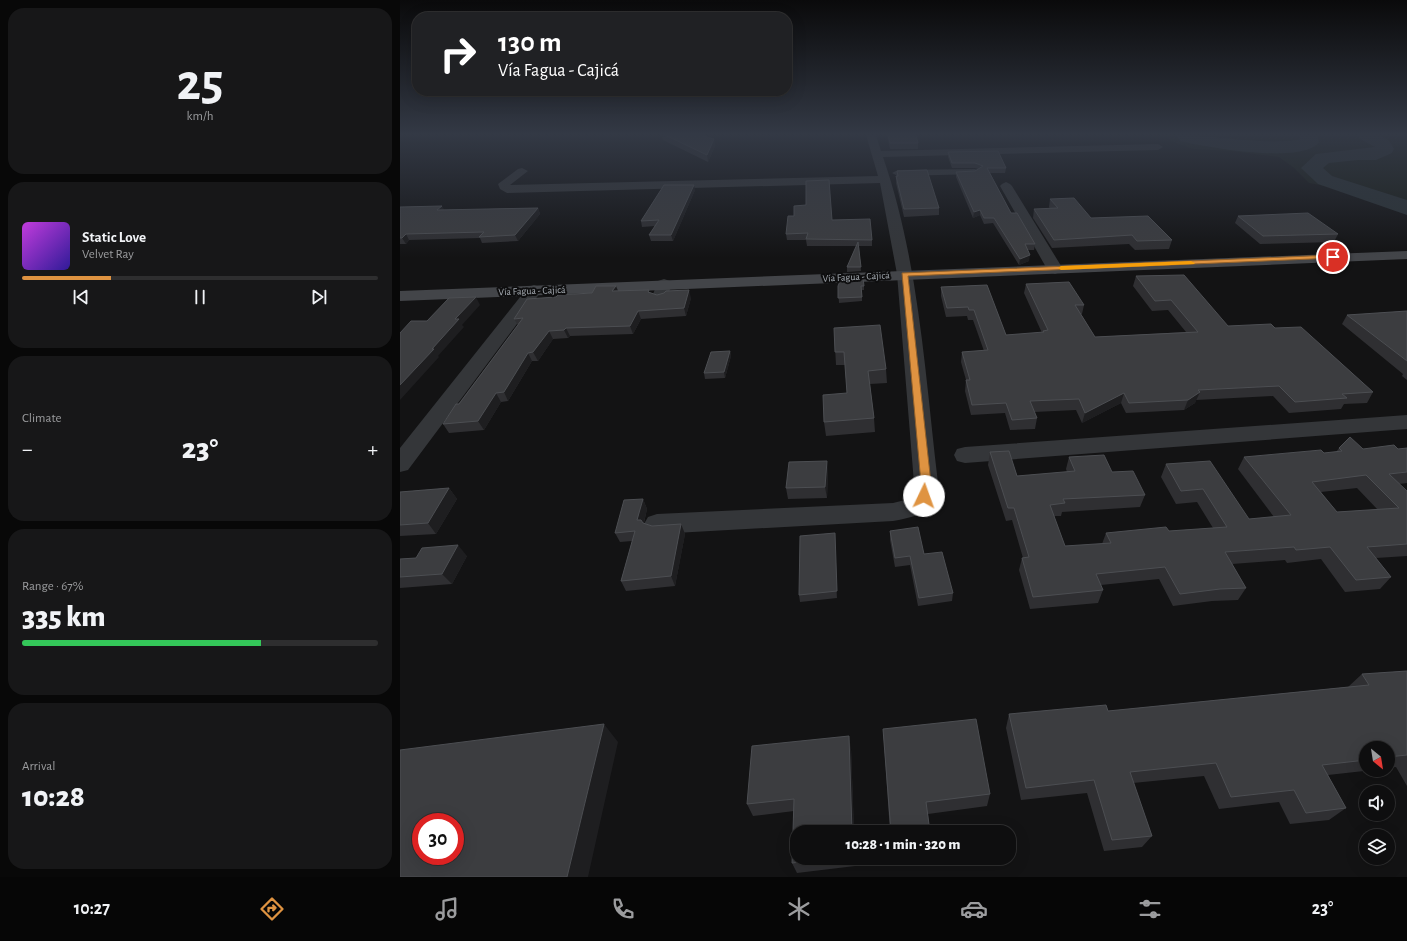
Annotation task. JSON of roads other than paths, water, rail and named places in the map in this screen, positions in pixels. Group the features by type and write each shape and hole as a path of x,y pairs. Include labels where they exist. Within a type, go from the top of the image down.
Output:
{"street":[{"path":"515,176 504,184 504,187 507,189 884,176 905,274 926,483 924,496 914,508 893,512 656,524"},
{"path":"1006,186 1055,268"},
{"name":"Vía Fagua - Cajicá","path":"400,296 534,290 662,291 905,274 1407,254"},
{"path":"400,464 534,290"},
{"path":"965,455 1407,422"}],"waterway":[{"path":"1320,176 1325,180 1407,208"}]}
